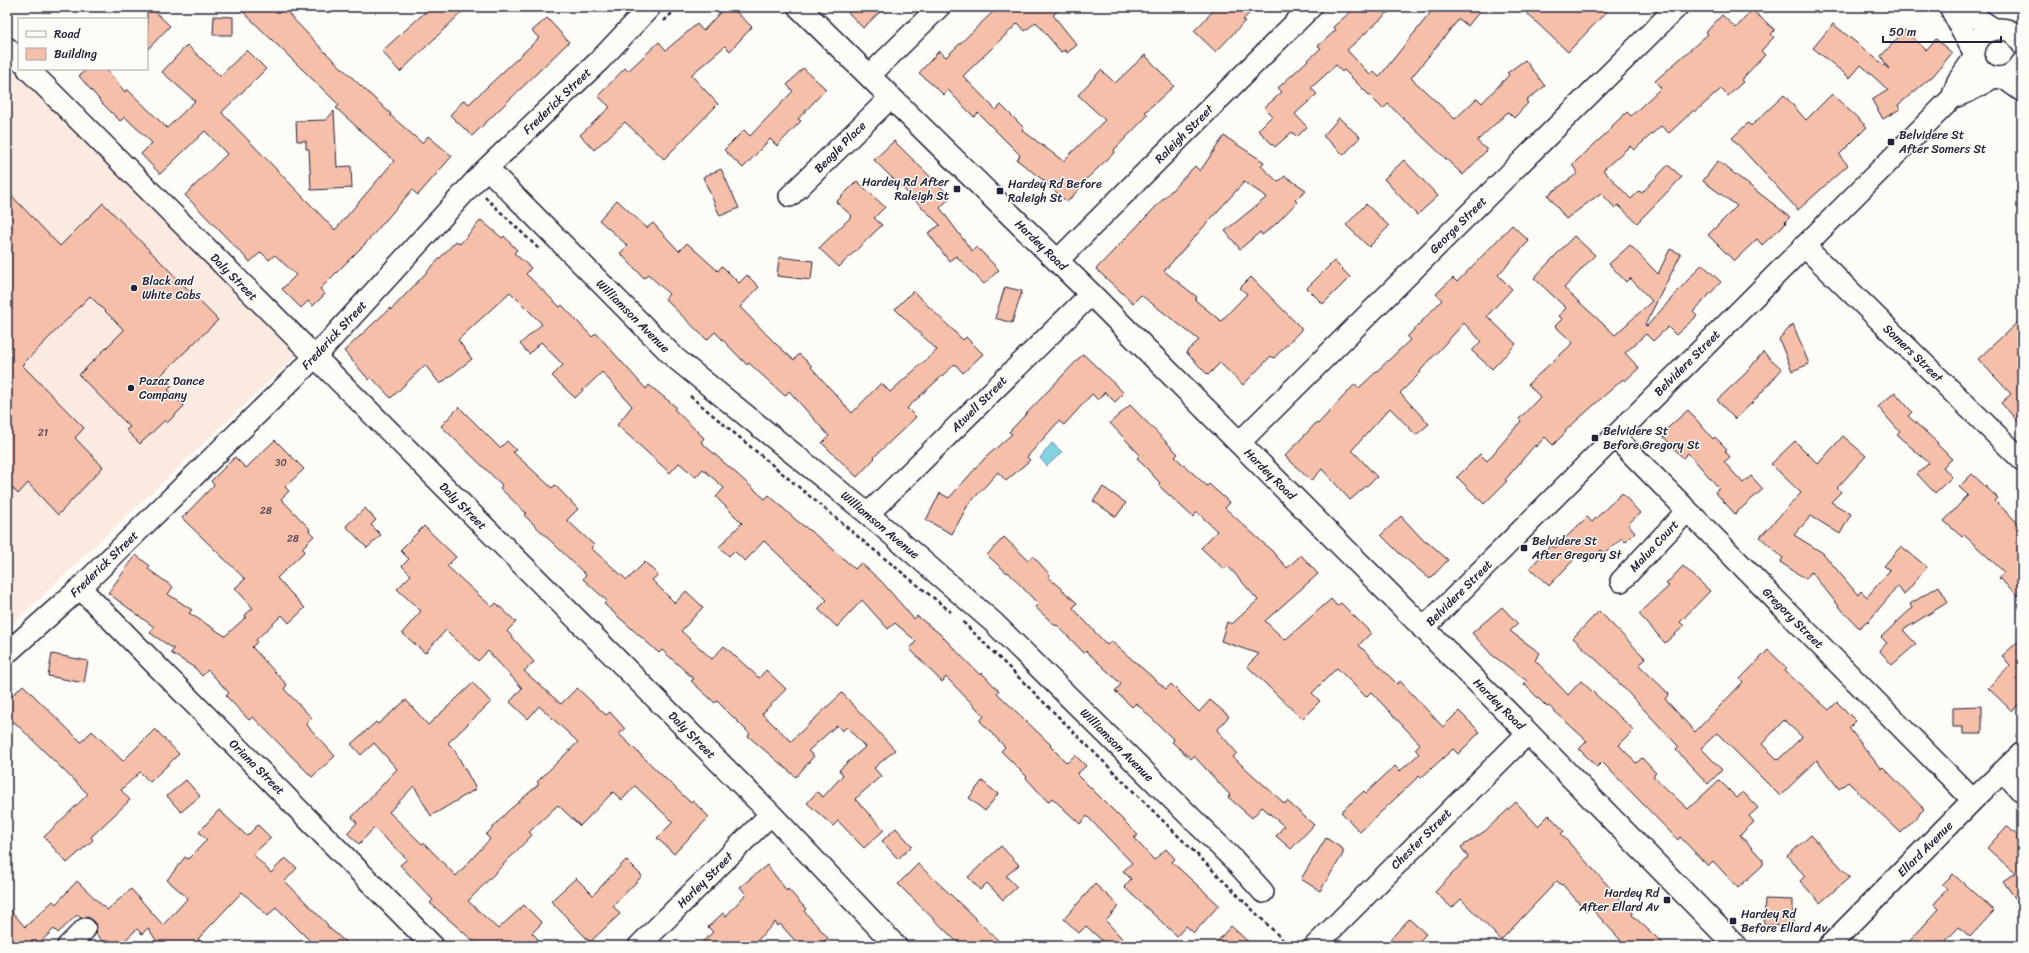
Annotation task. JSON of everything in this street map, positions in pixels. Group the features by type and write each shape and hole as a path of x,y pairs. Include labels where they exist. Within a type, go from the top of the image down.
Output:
{"main road":[{"name":"Hardey Road","path":"799,7 1091,294 1528,733 1736,946"}],"street":[{"name":"Frederick Street","path":"7,653 80,588 314,358 487,168 599,61 650,7"},
{"path":"869,76 940,7"},
{"name":"Raleigh Street","path":"1057,261 1311,7"},
{"name":"George Street","path":"1239,443 1677,7"},
{"path":"1950,7 1980,70 2022,90"},
{"path":"1960,7 2012,31"},
{"name":"Belvidere Street","path":"1952,98 1958,81 1974,55 1975,46 1982,35 2012,31"},
{"path":"7,48 18,59"},
{"name":"Belvidere Street","path":"1423,629 1952,98 1998,78 2012,75 2022,64"},
{"name":"Daly Street","path":"29,70 314,358 771,814 896,946"},
{"name":"Beagle Place","path":"790,196 890,98"},
{"name":"Williamson Avenue","path":"487,168 675,358 868,514 993,622 1229,855 1263,892"},
{"name":"Somers Street","path":"1804,246 2022,460"},
{"name":"Atwell Street","path":"868,514 1091,294"},
{"name":"Gregory Street","path":"1614,436 1973,800"},
{"name":"Malua Court","path":"1621,581 1687,511"},
{"name":"Oriana Street","path":"80,588 433,946"},
{"name":"Chester Street","path":"1316,945 1528,733"},
{"name":"Ellard Avenue","path":"1829,946 1973,800 2022,753"},
{"path":"2003,771 2022,792"},
{"name":"Harley Street","path":"639,946 771,814"},
{"path":"68,946 85,929"}],"path":[{"path":"472,184 543,253"},
{"path":"685,390 739,438 954,614"},
{"path":"960,619 1288,946"}],"shaded area":[{"path":"7,66 299,353 7,629"}],"water":[{"path":"1052,443 1062,452 1047,466 1040,458"}],"building":[{"path":"147,7 150,7 170,26 148,49 148,18"},
{"path":"238,7 282,7 326,53 391,114 390,115 422,143 428,136 452,156 418,195 412,190 365,244 320,289 325,294 313,306 308,301 301,308 282,289 296,275 275,255 269,260 261,252 250,262 185,195 227,154 205,131 160,174 141,154 152,143 125,117 120,121 79,76 86,70 107,70 125,92 127,89 167,128 195,101 162,72 187,45 220,76 247,50 266,69 222,113 335,230 394,161 336,108 339,105"},
{"path":"431,7 467,7 400,72 382,51"},
{"path":"725,7 731,7 752,27 730,51 725,46 691,75 718,104 664,159 625,122 594,150 580,135 610,107 598,96 625,68 628,71 659,42 666,50 697,24 703,31"},
{"path":"843,7 885,7 863,28"},
{"path":"998,7 1062,7 1053,15 1077,45 1067,53 1065,50 1061,52 1036,22 1025,31 1018,23 963,76 996,110 1001,105 1024,128 1022,130 1063,161 1105,120 1078,95 1101,70 1115,83 1145,55 1174,86 1145,112 1148,115 1114,150 1115,152 1081,184 1083,185 1067,202 1043,180 1017,160 1020,155 978,113 974,117 948,90 944,95 919,73 939,51 946,57"},
{"path":"1217,7 1255,7 1243,20 1245,21 1216,52 1194,31"},
{"path":"1356,7 1394,7 1347,50 1370,75 1374,72 1379,77 1435,7 1483,7 1468,26 1459,19 1411,78 1455,119 1477,98 1482,103 1509,75 1507,73 1525,60 1545,86 1526,101 1528,103 1514,118 1508,112 1477,141 1487,150 1463,175 1388,104 1383,109 1344,70 1342,72 1336,65 1311,88 1317,94 1295,114 1307,127 1297,137 1292,132 1275,147 1258,130 1272,116 1264,108 1282,92 1278,88 1321,48 1318,46 1336,30 1333,27"},
{"path":"1520,7 1611,7 1568,52"},
{"path":"1752,10 1775,30 1771,34 1774,37 1761,51 1765,55 1741,80 1743,82 1728,96 1721,89 1695,112 1694,110 1669,133 1661,126 1634,150 1630,146 1603,170 1631,199 1639,191 1642,193 1668,165 1682,177 1637,223 1618,205 1615,208 1601,193 1566,219 1548,195 1578,173 1572,165 1627,112 1631,116 1661,88 1655,81 1708,34 1706,32 1722,15 1736,28"},
{"path":"214,16 233,17 233,35 213,35"},
{"path":"547,18 569,42 472,136 450,115 464,100 469,104 539,38 532,31"},
{"path":"1833,24 1889,69 1881,56 1905,30 1926,50 1936,39 1952,53 1933,76 1898,105 1900,109 1883,119 1872,100 1888,90 1861,65 1850,78 1813,48"},
{"path":"803,68 826,89 798,119 801,121 777,146 770,139 743,168 724,150 744,130 750,136 793,91 787,85"},
{"path":"1832,94 1867,127 1839,155 1848,165 1798,210 1732,138 1748,123 1751,126 1784,95 1806,120"},
{"path":"334,111 337,167 351,166 352,188 311,190 309,149 306,149 306,141 297,141 296,121 326,120"},
{"path":"1339,118 1360,137 1344,155 1323,136"},
{"path":"1224,136 1264,162 1261,166 1278,182 1285,176 1306,190 1295,200 1297,202 1277,223 1262,235 1260,232 1240,249 1225,231 1267,197 1244,182 1164,271 1197,297 1195,300 1221,321 1247,294 1240,288 1251,277 1302,329 1274,358 1271,356 1243,385 1220,363 1208,375 1186,352 1199,340 1141,295 1133,303 1096,269 1195,166 1200,171"},
{"path":"894,141 951,197 940,208 972,251 977,247 999,270 984,284 956,256 949,261 928,233 940,225 874,160"},
{"path":"1404,160 1438,196 1417,215 1384,179"},
{"path":"1718,161 1790,217 1785,222 1786,223 1762,245 1757,239 1734,261 1708,235 1737,206 1703,181"},
{"path":"721,169 739,208 720,216 703,177"},
{"path":"857,181 885,207 874,218 882,225 839,267 819,248 852,216 836,202"},
{"path":"7,191 60,246 103,203 218,320 161,375 172,386 168,390 184,406 167,423 165,420 140,444 126,430 130,427 79,375 124,330 90,296 22,365 84,428 75,438 103,467 58,515 28,483 18,494 7,482"},
{"path":"617,200 647,228 653,223 679,251 687,243 718,271 722,266 739,283 747,275 759,287 740,307 794,360 799,354 812,366 811,367 852,413 881,383 890,392 937,350 895,309 913,291 963,340 966,337 983,354 963,373 955,364 907,408 916,417 874,457 875,458 857,477 822,443 829,436 789,391 785,396 749,363 747,365 715,332 707,340 665,299 669,294 648,274 644,278 620,253 628,246 599,220"},
{"path":"1366,204 1389,226 1369,247 1346,225"},
{"path":"481,220 502,238 504,236 517,250 514,253 531,268 526,274 560,307 562,305 592,337 596,333 646,389 649,385 676,407 674,409 704,438 701,442 765,499 769,495 796,520 826,543 855,569 861,563 881,581 914,619 917,616 940,634 980,675 982,673 999,691 997,693 1051,745 1050,746 1067,763 1075,755 1086,766 1077,774 1138,835 1134,838 1154,860 1166,849 1175,859 1172,862 1219,905 1194,933 1186,926 1177,936 1124,887 1131,879 1123,871 1132,863 1087,816 1080,824 1052,798 1048,802 1026,778 1027,777 1001,751 1005,747 980,721 984,716 946,677 942,682 910,649 916,641 895,623 888,629 862,600 837,627 818,609 827,600 764,541 745,561 734,551 729,556 719,547 742,523 716,497 724,488 703,469 696,477 679,463 670,473 617,425 632,406 602,372 575,398 552,376 563,365 541,342 529,354 520,344 542,324 510,292 458,340 472,359 440,384 425,365 391,398 371,377 369,380 344,351 390,308 391,310 456,241 460,244"},
{"path":"1512,225 1529,241 1498,275 1512,289 1487,316 1516,344 1492,369 1472,351 1481,341 1464,323 1420,371 1421,372 1400,393 1429,424 1416,435 1390,408 1352,450 1377,477 1350,500 1322,469 1311,481 1285,456 1316,423 1318,424 1355,384 1359,388 1410,340 1407,337 1442,300 1436,294 1453,278 1457,282"},
{"path":"1574,236 1595,255 1564,288 1615,335 1652,301 1630,278 1626,282 1609,264 1630,245 1658,274 1670,249 1681,254 1645,325 1647,326 1702,264 1721,282 1693,312 1697,316 1676,335 1668,327 1653,341 1646,334 1625,353 1639,368 1625,381 1623,379 1565,431 1566,432 1553,445 1545,437 1536,447 1535,445 1505,480 1507,481 1484,504 1457,477 1480,454 1487,461 1521,421 1519,419 1540,397 1528,384 1573,343 1555,326 1562,319 1559,316 1566,308 1534,278"},
{"path":"779,257 813,261 811,280 777,276"},
{"path":"1334,261 1350,277 1323,304 1307,288"},
{"path":"1005,287 1022,291 1012,323 995,318"},
{"path":"2022,318 2022,426 2001,403 2011,394 1978,359"},
{"path":"1793,324 1809,364 1792,371 1779,339"},
{"path":"1763,352 1782,369 1754,401 1735,419 1717,400 1745,374"},
{"path":"1083,354 1124,393 1115,402 1105,392 1098,400 1092,394 1064,425 1059,421 1027,457 1030,460 1006,481 998,472 968,505 952,534 926,520 940,493 949,498 985,458 1012,434 1009,432"},
{"path":"1895,392 1912,412 1908,416 1938,443 1937,444 1952,459 1943,467 1952,477 1935,493 1917,474 1929,463 1897,435 1900,432 1878,407"},
{"path":"1130,405 1178,454 1175,457 1207,486 1209,484 1230,503 1225,508 1272,551 1287,568 1301,555 1318,574 1265,621 1285,640 1331,599 1337,606 1341,603 1371,633 1359,645 1397,684 1400,681 1443,727 1459,711 1480,732 1458,754 1453,749 1421,778 1419,776 1360,832 1341,812 1364,791 1366,793 1395,766 1400,771 1419,754 1415,749 1420,744 1371,692 1366,697 1337,668 1312,693 1320,701 1302,719 1247,666 1259,654 1221,641 1227,622 1232,624 1258,600 1228,566 1224,569 1201,548 1217,531 1197,512 1193,517 1158,485 1160,483 1137,458 1140,455 1110,423"},
{"path":"459,407 500,448 507,441 516,450 513,452 552,488 555,485 578,509 567,520 594,545 591,548 627,580 645,562 658,575 652,580 675,603 686,591 703,607 681,631 712,659 724,646 759,678 766,670 786,689 762,714 791,741 842,693 895,750 874,768 881,776 855,799 884,830 864,848 838,821 833,826 807,803 817,792 823,797 843,775 839,770 865,747 847,727 842,731 837,725 808,751 814,756 796,777 748,736 750,734 717,701 715,703 691,681 694,679 662,650 659,653 604,604 607,601 583,579 586,575 524,515 526,513 500,488 502,485 441,426"},
{"path":"1688,410 1713,439 1715,437 1727,449 1725,451 1730,457 1724,462 1743,483 1751,476 1763,489 1735,514 1715,492 1719,488 1688,453 1683,458 1661,434"},
{"path":"1843,436 1866,456 1837,488 1841,492 1831,502 1851,514 1840,534 1811,516 1794,535 1823,553 1858,595 1861,591 1867,597 1890,570 1884,566 1901,546 1927,567 1904,595 1898,586 1868,622 1867,621 1859,628 1811,572 1806,579 1780,562 1783,558 1760,537 1801,493 1771,464 1795,441 1818,464"},
{"path":"275,440 304,469 285,487 289,491 281,499 310,529 309,531 314,536 302,548 305,551 277,578 305,608 289,623 282,615 256,640 257,642 252,647 287,685 284,689 312,718 306,724 335,756 312,777 253,717 249,720 226,696 229,693 208,670 202,676 195,668 171,653 174,649 150,633 154,627 108,593 136,555 150,566 148,569 173,587 168,594 192,610 189,613 225,636 246,617 245,615 253,608 235,588 245,579 182,518 214,485 211,481 235,457 246,468"},
{"path":"1972,474 1998,498 1995,501 2022,527 2022,599 1999,578 2004,572 1964,535 1962,537 1944,521 1968,495 1959,487"},
{"path":"1103,487 1126,503 1116,517 1093,501"},
{"path":"1622,493 1640,513 1628,524 1635,532 1625,542 1622,538 1604,554 1601,550 1588,562 1580,553 1549,586 1530,568 1551,545 1555,548 1587,517 1592,522"},
{"path":"365,508 376,520 371,525 381,535 367,548 346,526"},
{"path":"1401,516 1425,542 1427,541 1448,560 1430,579 1399,553 1381,535"},
{"path":"424,526 456,557 447,566 492,607 496,603 516,622 507,631 534,662 524,671 561,704 577,688 606,715 610,712 625,729 619,734 691,803 693,801 709,817 674,854 657,838 673,822 635,786 622,800 613,792 580,826 558,805 529,832 532,835 468,901 498,929 524,905 542,923 532,933 538,939 530,946 479,946 430,903 433,900 400,865 407,859 374,828 359,844 347,833 357,823 352,817 397,769 374,743 361,755 351,744 376,722 378,724 406,700 428,725 473,683 491,702 448,743 454,749 476,789 431,816 414,786 389,812 422,844 424,843 456,876 490,839 486,835 507,812 539,784 537,782 578,742 539,706 528,719 510,702 522,688 488,651 478,661 446,630 425,653 402,633 421,611 397,589 411,575 402,566 409,559 400,550"},
{"path":"1004,537 1028,560 1033,556 1050,575 1048,577 1077,603 1073,608 1107,645 1111,641 1166,689 1171,684 1199,712 1210,700 1229,716 1217,730 1237,753 1233,757 1285,804 1287,801 1314,825 1291,849 1276,836 1284,826 1262,807 1252,818 1228,797 1230,795 1194,756 1191,759 1172,742 1174,740 1136,703 1132,707 1115,691 1121,684 1086,651 1084,653 1057,625 1056,626 1035,607 1038,604 1008,572 1007,573 987,555"},
{"path":"1683,566 1710,591 1680,622 1684,626 1665,643 1639,614 1669,586 1666,584"},
{"path":"1939,586 1948,602 1903,630 1916,644 1892,665 1879,650 1887,643 1881,637 1912,608 1910,604"},
{"path":"1502,607 1518,624 1510,631 1540,653 1535,660 1568,695 1581,681 1634,730 1619,745 1636,763 1642,758 1656,773 1653,776 1688,809 1719,780 1737,798 1743,792 1758,808 1749,816 1754,822 1740,835 1763,860 1763,865 1738,888 1713,861 1708,866 1680,837 1678,840 1602,762 1597,767 1579,749 1587,741 1549,706 1547,707 1524,684 1527,681 1492,655 1472,633"},
{"path":"1599,611 1646,659 1639,665 1669,694 1665,699 1695,732 1743,682 1740,679 1768,650 1787,668 1785,671 1829,710 1837,702 1856,721 1849,728 1881,769 1883,767 1924,809 1901,833 1848,782 1839,789 1817,760 1780,796 1717,733 1701,748 1722,770 1708,784 1676,750 1679,747 1605,668 1573,638","holes":["1784,720 1802,737 1778,760 1762,744"]},
{"path":"2022,638 2022,701 2012,711 1988,688 2010,665 2002,656"},
{"path":"52,654 88,661 84,683 48,676"},
{"path":"23,685 81,742 92,731 123,761 155,729 179,754 150,782 140,772 121,790 130,800 91,837 93,840 67,863 44,837 88,794 7,715 7,701"},
{"path":"1982,706 1982,734 1963,734 1963,727 1953,727 1953,707"},
{"path":"186,780 200,796 181,812 167,796"},
{"path":"982,781 998,794 985,811 969,798"},
{"path":"1516,802 1538,826 1549,815 1564,831 1561,834 1633,913 1632,915 1666,946 1626,946 1591,908 1587,912 1562,884 1561,885 1557,881 1501,940 1461,899 1452,908 1435,892 1468,857 1461,847 1485,831"},
{"path":"219,810 247,836 258,825 271,838 253,854 271,873 285,858 297,868 285,881 328,925 327,926 350,946 315,946 276,907 268,916 242,892 198,939 205,946 160,946 148,928 142,934 137,929 119,946 107,946 96,934 97,926 94,921 88,917 81,918 77,915 58,933 54,929 36,946 7,946 7,906 25,927 53,901 56,904 77,881 107,910 131,889 163,925 188,898 167,880 185,857 188,859 207,840 199,832"},
{"path":"2007,826 2022,840 2022,908 2003,881 2015,873 1987,848"},
{"path":"896,828 912,846 898,859 882,841"},
{"path":"1811,835 1850,877 1820,903 1800,881 1805,876 1787,856"},
{"path":"1326,838 1343,849 1343,854 1320,891 1301,879"},
{"path":"1001,846 1019,865 1006,876 1017,887 1003,900 987,883 980,890 968,877"},
{"path":"626,860 642,876 613,906 620,914 590,942 551,901 576,878 593,895"},
{"path":"918,864 1004,946 961,946 898,884"},
{"path":"767,865 787,891 788,889 806,909 804,911 828,938 818,946 800,946 780,924 778,926 775,922 758,940 750,946 698,946 713,932 708,927 723,913 726,916 746,894 740,887"},
{"path":"1953,874 1994,911 1970,937 1959,927 1941,946 1905,946 1939,909 1934,904 1947,889 1942,885"},
{"path":"1095,884 1119,906 1106,921 1129,946 1108,946 1086,926 1079,933 1064,919"},
{"path":"1765,899 1793,900 1793,926 1764,925"},
{"path":"1409,919 1426,934 1415,946 1384,946"},
{"path":"1231,926 1253,946 1213,946"}],"place":[{"name":"Belvidere St After Somers St","path":"1891,142"},
{"name":"Hardey Rd After Raleigh St","path":"957,189"},
{"name":"Hardey Rd Before Raleigh St","path":"1000,191"},
{"name":"Black and White Cabs","path":"134,288"},
{"name":"Pazaz Dance Company","path":"131,388"},
{"name":"Belvidere St Before Gregory St","path":"1595,438"},
{"name":"Belvidere St After Gregory St","path":"1524,548"},
{"name":"Hardey Rd After Ellard Av","path":"1667,900"},
{"name":"Hardey Rd Before Ellard Av","path":"1733,921"}]}
